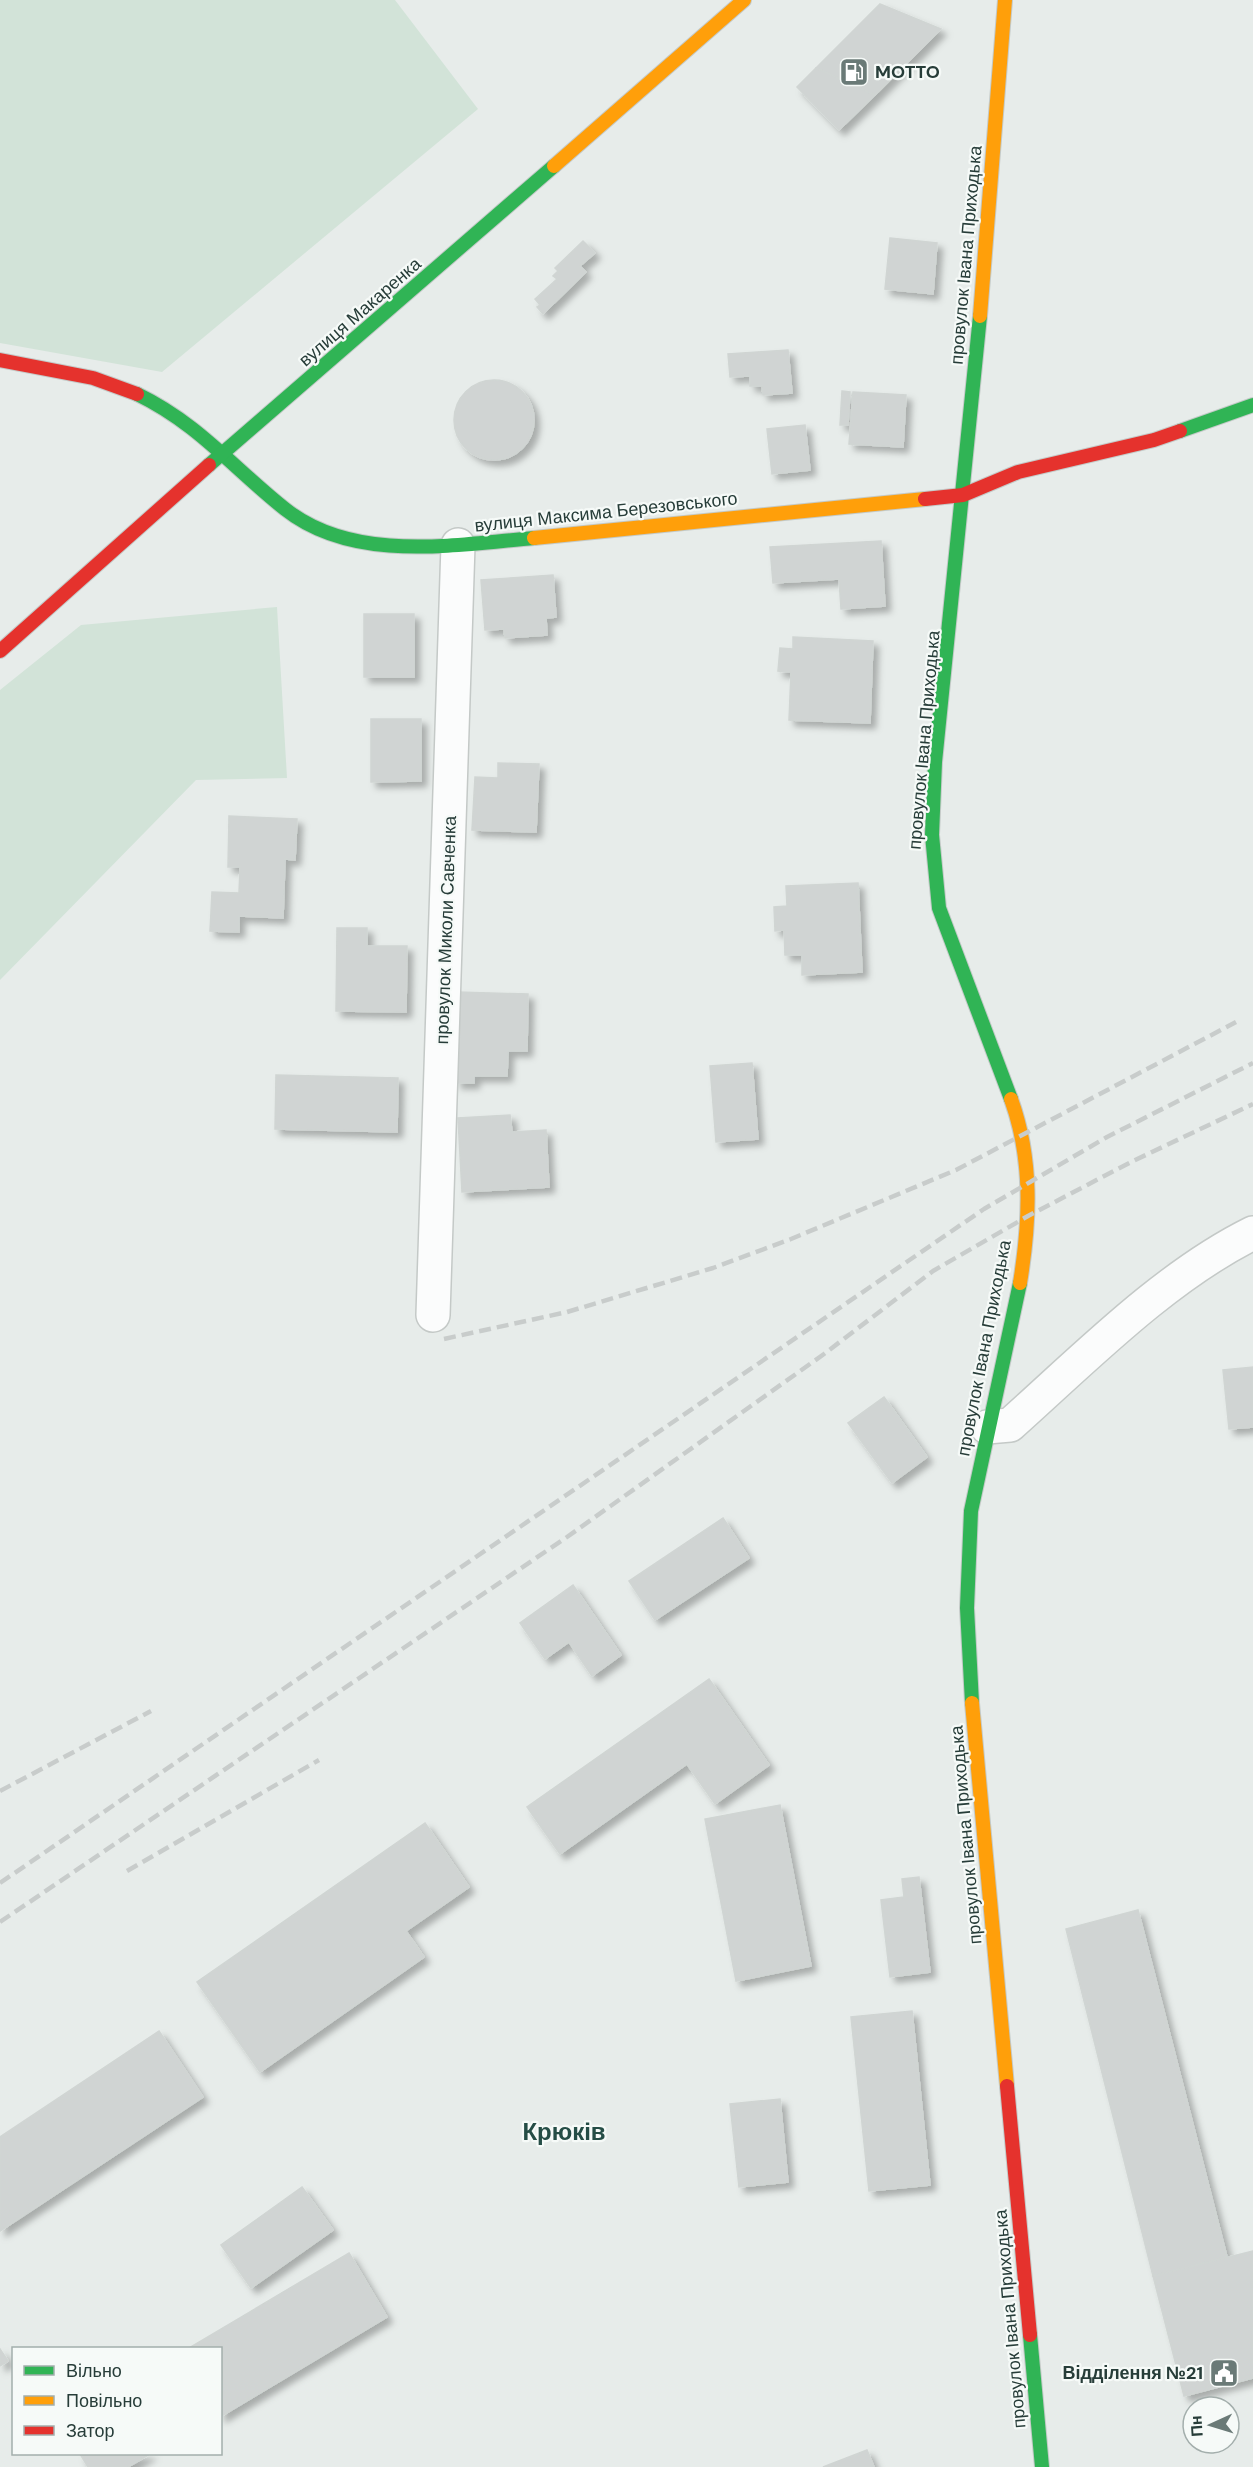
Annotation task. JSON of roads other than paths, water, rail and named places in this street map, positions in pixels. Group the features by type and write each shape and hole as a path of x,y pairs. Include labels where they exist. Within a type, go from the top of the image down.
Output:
{"street":[{"name":"вулиця Макаренка","path":"0,651 223,452 434,272 744,0"},
{"name":"провулок Івана Приходька","path":"1005,0 963,495 932,817 932,875 939,908 1018,1117 1026,1156 1028,1184 1028,1216 1012,1322 987,1427 968,1533 967,1646 1042,2467"},
{"name":"вулиця Максима Березовського","path":"0,360 116,384 146,399 223,452 275,502 301,519 330,534 405,547 458,545 963,495 1018,472 1154,440 1253,405"},
{"name":"провулок Миколи Савченка","path":"433,1315 458,545"},
{"path":"987,1427 1010,1425 1126,1321 1223,1248 1253,1233"}],"railway":[{"path":"444,1339 567,1312 713,1268 791,1239 956,1170 1236,1022"},
{"path":"0,1883 984,1209 1107,1137 1253,1063"},
{"path":"0,1922 567,1537 824,1354 933,1271 1028,1216 1131,1162 1253,1104"},
{"path":"0,1791 151,1711"},
{"path":"127,1871 319,1760"}],"place":[{"name":"MOTTO","path":"854,72"},
{"name":"Відділення №21","path":"1224,2373"}],"district":[{"name":"Крюків","path":"564,2131"}]}
